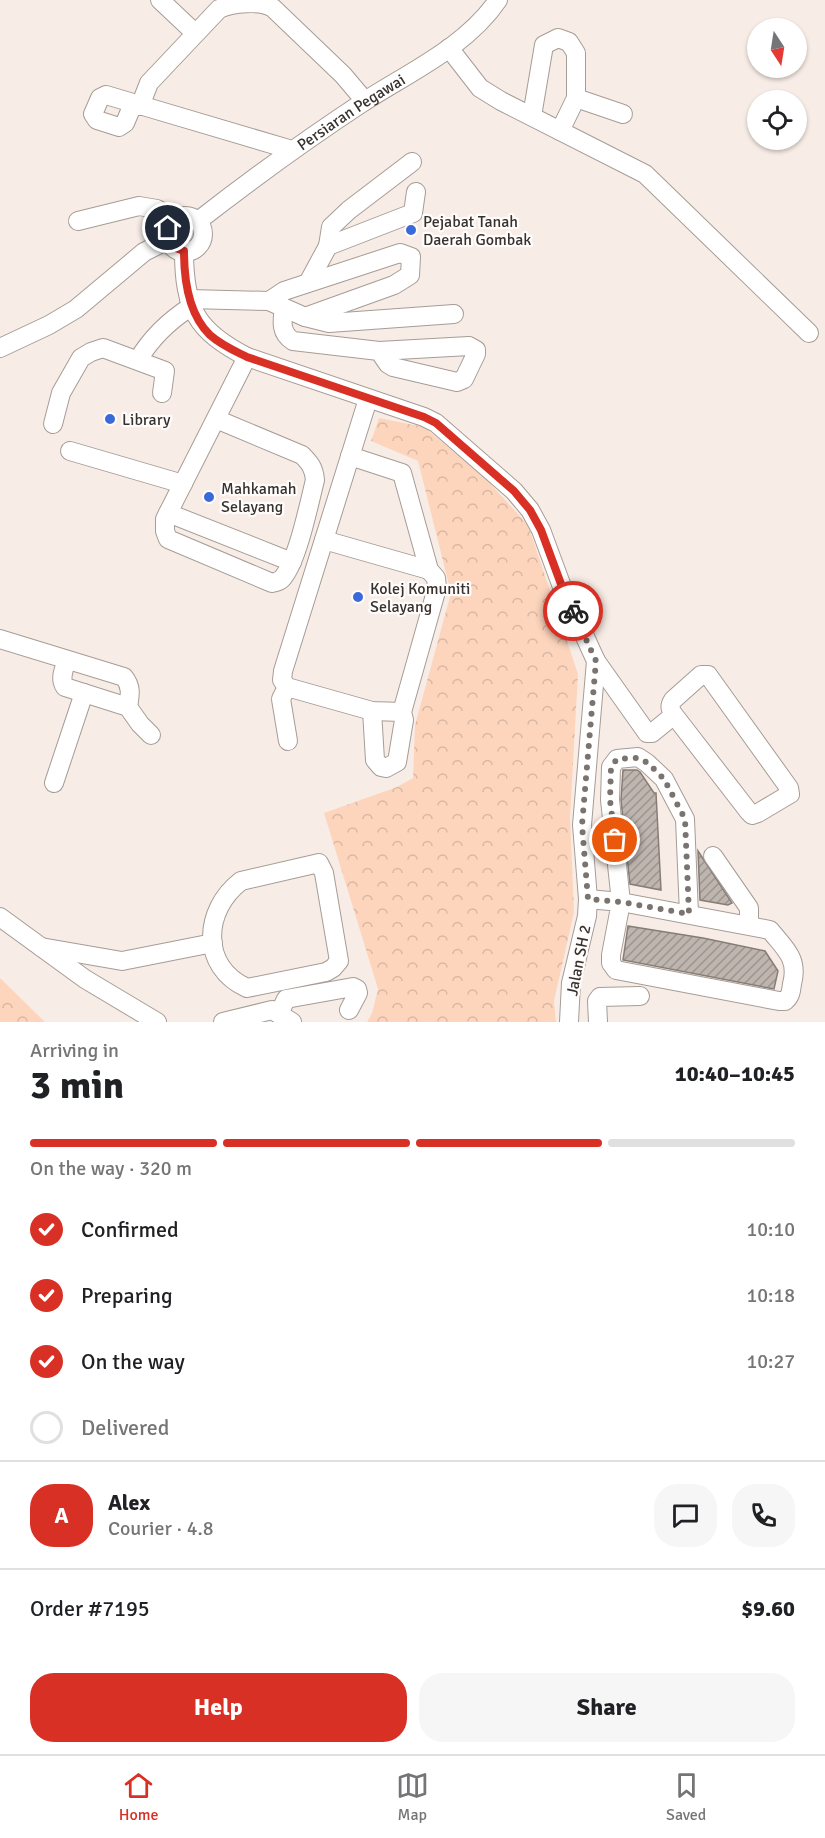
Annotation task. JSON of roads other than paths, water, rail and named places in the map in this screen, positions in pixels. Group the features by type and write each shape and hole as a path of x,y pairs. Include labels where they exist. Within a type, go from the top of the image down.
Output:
{"street":[{"path":"160,0 195,33"},
{"name":"Persiaran Pegawai","path":"198,221 292,150 449,48 476,26 498,0"},
{"path":"292,150 136,105 149,83 219,9 227,5 268,4 343,75 365,101"},
{"path":"532,116 544,45 558,38 569,42 576,53 576,98 560,131"},
{"path":"449,48 480,88 645,174 810,333"},
{"path":"576,98 623,114"},
{"path":"308,283 328,246 331,227 349,210 412,162"},
{"path":"328,246 413,213 416,192"},
{"path":"78,221 139,206 157,209 176,219"},
{"path":"187,216 198,221 203,232 200,243 190,251 177,250 168,240 168,228 176,219 187,216"},
{"path":"0,348 49,325 76,309 144,252 168,240"},
{"name":"Jalan SH 2","path":"184,251 190,303 210,335 247,357 436,423 514,491 530,510 541,530 561,584 596,661 582,825 588,899 587,916 571,983 569,1022"},
{"path":"305,317 394,285 410,275 411,257 400,253 284,291 276,305 283,328 288,338 293,341 379,351"},
{"path":"138,360 145,347 190,303 276,305 328,324 454,314"},
{"path":"53,424 61,393 81,358 103,348 165,371 162,393"},
{"path":"216,419 302,455 311,463 315,472 315,480 292,562 284,578 279,581 272,583 168,539 165,531 165,519 247,357"},
{"path":"369,399 282,680 287,687 372,711 402,712"},
{"path":"70,451 183,484"},
{"path":"350,456 402,473 429,570 436,578 437,588 402,712 404,720 397,762 386,768 381,767 375,760 372,711"},
{"path":"168,513 292,562"},
{"path":"324,540 429,570"},
{"path":"0,639 124,677 131,690 128,707"},
{"path":"67,660 62,683 65,687 128,707 151,735"},
{"path":"596,661 647,733 652,734 674,715"},
{"path":"701,675 708,675 789,788 790,794 752,815 674,715 670,709 673,700 701,675"},
{"path":"287,687 281,699 288,741"},
{"path":"54,783 84,693"},
{"path":"588,899 621,902 689,914 749,924 770,930 799,959 789,998 785,1001 616,970 611,963 621,902 610,800 611,767 617,759 638,758 648,763 664,779 685,819 689,914"},
{"path":"713,856 749,908 749,924"},
{"path":"320,863 323,867 339,961 333,968 326,972 247,988 235,983 225,974 218,964 213,944 214,917 220,902 241,881 320,863"},
{"path":"0,917 85,979 158,1022"},
{"path":"39,946 122,961 213,944"},
{"path":"223,1022 245,1019 272,1010 286,1018 286,999 353,987 358,993 349,1010"},
{"path":"598,1022 597,1001 600,997 640,996"}],"place":[{"name":"Pejabat Tanah Daerah Gombak","path":"411,230"},
{"name":"Library","path":"110,419"},
{"name":"Mahkamah Selayang","path":"209,497"},
{"name":"Kolej Komuniti Selayang","path":"358,597"}]}
